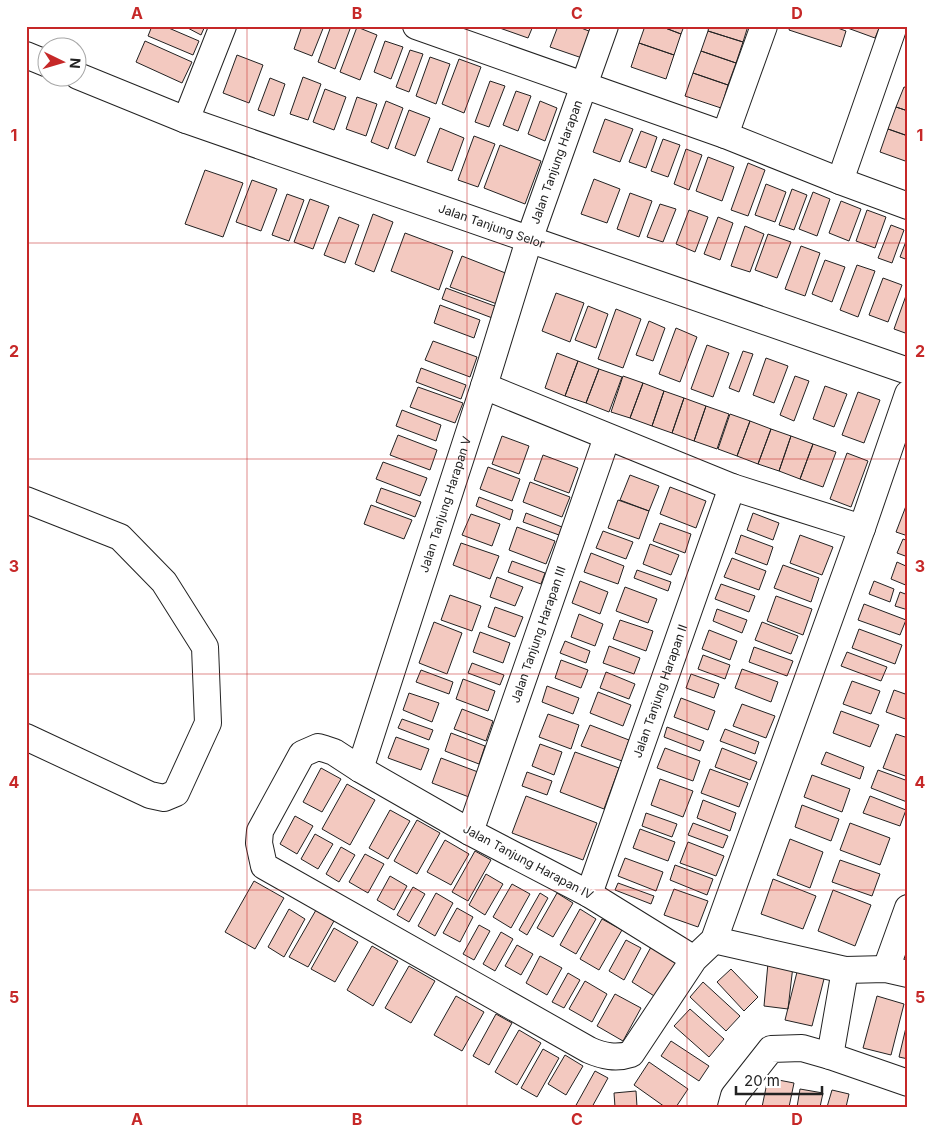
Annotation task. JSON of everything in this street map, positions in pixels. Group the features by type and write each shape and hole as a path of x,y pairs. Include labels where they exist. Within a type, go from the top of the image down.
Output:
{"street":[{"path":"186,120 223,26"},
{"path":"416,26 460,34 584,86 725,135 840,182 908,206"},
{"name":"Jalan Tanjung Harapan","path":"529,240 605,26"},
{"path":"725,135 764,26"},
{"path":"840,182 894,26"},
{"path":"26,55 38,60"},
{"name":"Jalan Tanjung Selor","path":"88,80 186,120 908,371"},
{"name":"Jalan Tanjung Harapan V","path":"360,769 484,386 529,240"},
{"path":"484,386 732,487 862,528"},
{"path":"694,959 714,940 862,528 908,394"},
{"name":"Jalan Tanjung Harapan III","path":"470,832 607,437"},
{"name":"Jalan Tanjung Harapan II","path":"589,894 732,487"},
{"path":"26,500 120,537 164,582 205,646 208,723 176,793 164,798 150,794 26,738"},
{"name":"Jalan Tanjung Harapan IV","path":"318,747 334,752 470,832 589,894 694,959 631,1054 601,1055 588,1050 264,866 259,844 260,830 302,754 318,747"},
{"path":"714,940 845,970 897,972 908,908"},
{"path":"830,1056 845,970"},
{"path":"731,1107 734,1096 771,1049 802,1048 908,1083"}],"building":[{"path":"152,26 164,26 199,41 193,55 148,36"},
{"path":"184,26 205,26 201,35"},
{"path":"302,26 324,26 312,56 294,49"},
{"path":"331,26 343,26 350,29 335,69 318,62"},
{"path":"494,26 533,26 528,38"},
{"path":"558,26 576,26 594,33 585,59 550,47"},
{"path":"645,26 660,26 681,34 674,55 639,43"},
{"path":"660,26 684,26 681,34"},
{"path":"709,26 748,26 743,42 708,31"},
{"path":"790,26 832,26 846,31 841,47 789,30"},
{"path":"842,26 880,26 875,38"},
{"path":"357,27 377,35 360,80 340,72"},
{"path":"708,31 743,42 736,63 701,51"},
{"path":"145,41 192,62 182,83 136,62"},
{"path":"385,41 403,47 391,79 374,72"},
{"path":"639,43 674,55 666,79 631,67"},
{"path":"410,50 423,54 409,92 396,87"},
{"path":"701,51 736,63 728,85 693,73"},
{"path":"237,55 263,65 249,103 223,93"},
{"path":"430,57 450,64 436,104 416,96"},
{"path":"459,59 481,67 464,113 442,104"},
{"path":"693,73 728,85 721,108 685,96"},
{"path":"303,77 321,84 308,120 290,114"},
{"path":"270,78 285,84 274,116 258,110"},
{"path":"490,81 505,86 489,127 475,122"},
{"path":"904,87 908,88 908,111 896,107"},
{"path":"325,89 346,97 334,130 313,122"},
{"path":"516,91 531,96 518,131 503,125"},
{"path":"357,97 377,104 366,136 346,129"},
{"path":"386,101 403,108 388,149 371,142"},
{"path":"540,101 557,108 545,141 528,134"},
{"path":"896,107 908,111 908,136 888,129"},
{"path":"409,110 430,118 415,156 395,148"},
{"path":"605,119 633,129 620,162 593,152"},
{"path":"440,128 464,138 452,171 427,162"},
{"path":"888,129 908,136 908,162 880,152"},
{"path":"641,131 657,137 646,168 629,162"},
{"path":"474,136 495,144 478,187 458,180"},
{"path":"663,139 680,145 668,177 651,171"},
{"path":"500,145 541,161 525,204 484,188"},
{"path":"686,149 702,155 689,190 674,184"},
{"path":"708,157 734,167 722,201 696,191"},
{"path":"748,163 765,170 748,216 731,210"},
{"path":"205,170 243,183 223,237 185,224"},
{"path":"594,179 620,189 607,223 581,214"},
{"path":"252,180 277,189 261,231 236,222"},
{"path":"766,184 786,192 775,222 755,215"},
{"path":"792,189 807,195 794,230 779,225"},
{"path":"813,192 830,199 817,236 799,229"},
{"path":"630,193 652,201 639,237 617,229"},
{"path":"287,194 304,200 289,241 272,235"},
{"path":"310,199 329,206 313,249 294,242"},
{"path":"841,201 861,209 849,241 829,233"},
{"path":"660,204 676,209 663,242 647,237"},
{"path":"689,210 708,217 695,252 676,244"},
{"path":"867,210 886,217 875,248 856,241"},
{"path":"373,214 393,222 374,272 355,264"},
{"path":"339,217 359,225 345,263 324,255"},
{"path":"718,217 733,223 720,260 704,254"},
{"path":"891,225 904,230 892,263 878,258"},
{"path":"745,226 764,234 750,272 731,266"},
{"path":"405,233 453,251 439,290 391,271"},
{"path":"768,234 791,242 777,278 755,270"},
{"path":"908,236 908,260 900,257"},
{"path":"801,246 820,253 805,296 785,289"},
{"path":"462,256 508,274 497,304 450,287"},
{"path":"825,260 845,267 832,302 812,294"},
{"path":"857,265 875,271 858,317 840,310"},
{"path":"883,278 902,285 888,322 869,315"},
{"path":"446,288 500,308 495,319 442,299"},
{"path":"908,290 908,334 894,329"},
{"path":"556,293 584,303 570,342 542,331"},
{"path":"440,305 480,320 474,338 434,323"},
{"path":"588,306 608,314 596,348 575,340"},
{"path":"616,309 641,319 623,368 598,359"},
{"path":"649,321 665,328 653,361 636,355"},
{"path":"676,328 697,337 680,382 659,374"},
{"path":"433,341 477,357 470,377 425,360"},
{"path":"707,345 729,353 713,397 691,389"},
{"path":"743,351 753,354 739,392 729,388"},
{"path":"557,353 578,361 565,396 545,388"},
{"path":"766,358 788,366 774,403 753,395"},
{"path":"578,361 599,369 586,403 565,396"},
{"path":"421,368 466,385 461,399 416,382"},
{"path":"599,369 622,377 609,412 586,403"},
{"path":"623,376 643,383 630,418 611,412"},
{"path":"795,376 809,381 794,421 780,415"},
{"path":"643,383 664,391 652,426 630,418"},
{"path":"825,386 847,394 834,427 813,419"},
{"path":"418,387 463,403 455,423 410,407"},
{"path":"664,391 684,398 672,433 652,426"},
{"path":"858,392 880,400 864,443 842,435"},
{"path":"684,398 706,406 694,441 672,433"},
{"path":"706,406 729,414 717,449 694,441"},
{"path":"402,410 441,425 436,441 396,426"},
{"path":"730,414 750,421 737,456 718,449"},
{"path":"750,421 771,429 758,464 737,456"},
{"path":"771,429 791,436 779,471 758,464"},
{"path":"398,435 437,450 430,470 390,455"},
{"path":"502,436 529,446 519,474 492,464"},
{"path":"791,436 813,444 800,479 779,471"},
{"path":"813,444 836,452 823,487 800,479"},
{"path":"847,453 868,461 851,507 830,499"},
{"path":"543,455 578,468 569,493 534,480"},
{"path":"383,462 427,478 420,496 376,479"},
{"path":"488,467 520,479 512,501 480,489"},
{"path":"630,475 659,486 649,511 620,500"},
{"path":"530,482 570,497 562,517 523,502"},
{"path":"670,487 706,501 696,528 660,514"},
{"path":"381,488 421,502 415,517 376,502"},
{"path":"479,497 513,510 510,520 476,506"},
{"path":"618,500 649,511 639,539 608,528"},
{"path":"371,505 412,520 404,539 364,524"},
{"path":"906,506 908,506 908,536 896,532"},
{"path":"526,513 562,527 559,535 523,522"},
{"path":"753,513 779,523 773,540 747,530"},
{"path":"471,514 500,524 492,546 462,535"},
{"path":"660,523 691,534 685,553 653,541"},
{"path":"517,527 555,541 546,564 509,550"},
{"path":"603,531 633,542 626,559 596,548"},
{"path":"741,535 773,547 767,565 735,553"},
{"path":"800,535 833,547 822,575 790,563"},
{"path":"903,539 908,541 908,557 897,553"},
{"path":"461,543 499,556 490,579 453,565"},
{"path":"650,544 679,555 671,575 643,564"},
{"path":"591,553 624,566 618,584 584,572"},
{"path":"732,558 766,571 759,590 724,577"},
{"path":"512,561 545,573 541,584 508,572"},
{"path":"897,562 908,567 908,586 891,579"},
{"path":"783,565 819,578 811,602 774,588"},
{"path":"637,570 671,582 668,591 634,578"},
{"path":"497,577 523,587 515,606 490,597"},
{"path":"580,581 608,592 600,614 572,603"},
{"path":"874,581 894,589 890,602 869,594"},
{"path":"721,584 755,596 749,612 715,599"},
{"path":"625,587 657,599 648,623 616,611"},
{"path":"900,592 908,595 908,610 895,606"},
{"path":"450,595 481,606 472,631 441,620"},
{"path":"776,596 812,609 803,635 767,621"},
{"path":"864,604 906,620 900,635 858,620"},
{"path":"495,607 523,617 515,637 488,627"},
{"path":"717,609 747,620 742,633 713,621"},
{"path":"579,614 603,624 595,646 571,637"},
{"path":"620,620 653,631 646,651 613,639"},
{"path":"434,622 462,633 447,674 419,663"},
{"path":"762,622 798,636 791,654 755,640"},
{"path":"859,629 902,645 895,664 852,648"},
{"path":"709,630 737,641 730,660 702,649"},
{"path":"480,632 510,643 503,663 473,652"},
{"path":"565,641 590,651 586,663 560,653"},
{"path":"609,646 640,658 634,674 603,663"},
{"path":"754,647 793,661 787,676 749,662"},
{"path":"847,652 887,667 881,681 841,666"},
{"path":"703,655 730,665 725,679 698,669"},
{"path":"561,660 588,670 581,688 555,678"},
{"path":"472,663 504,675 500,685 468,673"},
{"path":"742,669 778,682 771,702 735,688"},
{"path":"421,670 453,682 449,694 416,682"},
{"path":"606,672 635,684 629,699 600,688"},
{"path":"691,674 719,684 714,698 686,688"},
{"path":"463,679 495,691 488,711 456,699"},
{"path":"852,681 880,691 871,714 843,704"},
{"path":"547,686 579,698 573,714 542,702"},
{"path":"894,690 908,695 908,720 886,712"},
{"path":"598,692 631,705 623,726 590,713"},
{"path":"409,693 439,703 432,722 403,710"},
{"path":"681,698 715,711 708,730 674,717"},
{"path":"742,704 775,716 766,738 733,726"},
{"path":"462,709 493,721 486,741 454,729"},
{"path":"841,711 879,725 870,747 833,733"},
{"path":"548,714 579,725 571,749 539,737"},
{"path":"402,719 433,730 429,740 398,728"},
{"path":"590,725 629,740 622,761 581,746"},
{"path":"667,727 704,741 700,751 664,737"},
{"path":"725,729 759,742 755,754 720,741"},
{"path":"451,733 485,746 479,764 445,751"},
{"path":"896,734 908,738 908,777 883,768"},
{"path":"396,737 429,749 421,770 388,758"},
{"path":"540,744 562,752 554,775 532,766"},
{"path":"665,748 700,761 693,781 657,768"},
{"path":"722,748 757,762 750,780 715,767"},
{"path":"575,752 619,768 604,809 560,792"},
{"path":"826,752 864,767 860,779 821,764"},
{"path":"441,758 478,772 469,797 432,783"},
{"path":"321,768 341,779 322,812 303,802"},
{"path":"710,769 748,783 739,807 701,793"},
{"path":"878,770 908,781 907,802 871,788"},
{"path":"527,772 552,781 547,795 522,786"},
{"path":"812,775 850,789 842,812 804,797"},
{"path":"660,779 693,791 683,817 651,805"},
{"path":"347,784 375,800 350,845 322,829"},
{"path":"526,796 597,823 583,860 512,833"},
{"path":"870,796 906,810 900,826 863,813"},
{"path":"703,800 736,813 730,831 697,818"},
{"path":"802,805 839,819 831,841 795,827"},
{"path":"390,810 410,821 388,859 369,848"},
{"path":"646,813 677,824 672,837 642,826"},
{"path":"295,816 313,826 297,854 280,844"},
{"path":"417,820 440,833 417,874 394,861"},
{"path":"693,823 728,836 723,848 688,835"},
{"path":"850,823 890,838 880,865 840,850"},
{"path":"640,829 675,842 668,861 633,848"},
{"path":"315,834 333,844 318,869 301,859"},
{"path":"790,839 823,852 810,888 777,875"},
{"path":"445,840 469,854 451,885 427,872"},
{"path":"688,842 724,856 716,876 680,863"},
{"path":"341,847 355,855 339,882 326,874"},
{"path":"475,851 491,860 468,901 452,892"},
{"path":"365,854 384,864 368,893 349,882"},
{"path":"625,858 663,872 656,891 618,876"},
{"path":"840,860 880,874 872,896 832,882"},
{"path":"675,865 713,879 707,895 670,880"},
{"path":"486,874 503,884 485,915 469,905"},
{"path":"390,876 407,886 394,910 377,900"},
{"path":"773,879 816,896 803,929 761,914"},
{"path":"254,881 284,898 255,949 225,932"},
{"path":"618,883 654,896 651,904 615,890"},
{"path":"512,884 530,894 511,928 493,917"},
{"path":"413,887 425,894 409,922 397,915"},
{"path":"674,889 708,901 698,927 664,915"},
{"path":"833,890 871,905 855,946 818,931"},
{"path":"436,893 453,903 435,936 418,926"},
{"path":"540,893 548,898 527,935 519,930"},
{"path":"557,893 573,903 553,937 537,928"},
{"path":"457,908 473,917 460,942 443,933"},
{"path":"289,909 305,919 284,957 268,947"},
{"path":"580,909 596,919 576,954 560,945"},
{"path":"316,910 334,921 308,967 289,957"},
{"path":"602,919 622,930 599,970 580,959"},
{"path":"479,925 490,931 474,960 463,954"},
{"path":"334,928 358,942 335,982 311,969"},
{"path":"501,932 513,939 495,971 483,964"},
{"path":"626,940 641,948 624,980 609,971"},
{"path":"517,945 533,954 521,975 505,966"},
{"path":"372,946 398,961 373,1006 347,990"},
{"path":"651,947 679,963 659,999 632,982"},
{"path":"540,956 562,968 547,995 526,983"},
{"path":"768,963 793,966 788,1009 764,1006"},
{"path":"409,966 435,981 411,1023 385,1008"},
{"path":"798,968 825,975 812,1026 785,1020"},
{"path":"731,969 758,997 744,1011 717,982"},
{"path":"568,973 580,980 564,1008 552,1002"},
{"path":"585,981 607,994 592,1022 569,1009"},
{"path":"703,982 740,1016 726,1031 690,997"},
{"path":"615,994 641,1008 623,1041 597,1026"},
{"path":"456,996 484,1012 462,1051 434,1035"},
{"path":"877,996 904,1004 891,1055 863,1048"},
{"path":"690,1009 724,1039 709,1057 674,1026"},
{"path":"496,1014 512,1023 489,1065 473,1056"},
{"path":"908,1019 908,1059 899,1057"},
{"path":"519,1030 541,1043 517,1085 495,1072"},
{"path":"671,1041 709,1066 699,1081 661,1056"},
{"path":"543,1049 559,1058 537,1097 521,1088"},
{"path":"565,1055 583,1066 566,1095 548,1084"},
{"path":"649,1062 688,1089 676,1107 665,1107 634,1085"},
{"path":"595,1071 608,1078 592,1107 575,1107"},
{"path":"768,1078 794,1083 789,1107 762,1107"},
{"path":"800,1089 823,1093 820,1107 797,1107"},
{"path":"832,1090 849,1094 846,1107 827,1107"},
{"path":"636,1091 637,1107 615,1107 614,1093"}]}
